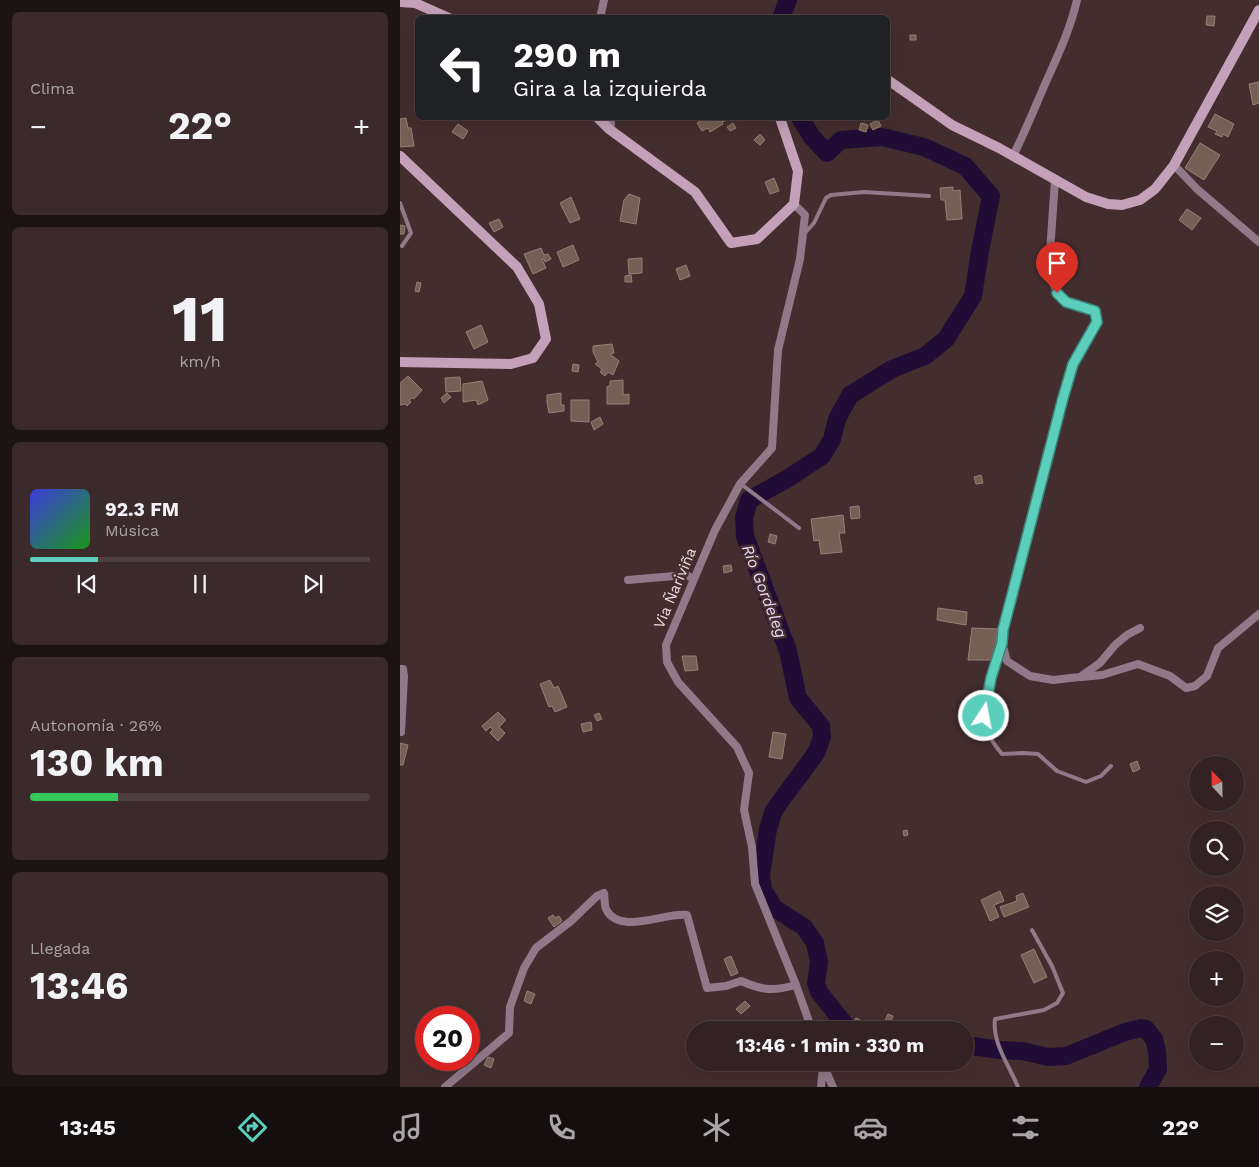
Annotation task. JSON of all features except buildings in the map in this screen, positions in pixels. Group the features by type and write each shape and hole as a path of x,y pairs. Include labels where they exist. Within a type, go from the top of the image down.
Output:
{"street":[{"path":"601,15 604,0"},
{"path":"1013,156 1062,50 1077,0"},
{"path":"400,2 415,3 442,15"},
{"path":"890,82 952,125 1013,156 1086,197 1108,204 1122,204 1140,200 1155,189 1174,165 1259,10"},
{"path":"600,120 609,129 695,192 731,243 757,239 794,204 798,170 781,120"},
{"path":"609,129 610,120"},
{"path":"400,156 405,167 517,267 540,304 546,339 533,358 511,364 400,362"},
{"path":"1174,165 1196,189 1257,239"},
{"path":"1055,180 1049,267 1053,282 1057,293 1066,302 1095,311 1097,322 1073,364 1066,388 1003,630 1002,643 1007,661 1030,676 1053,680 1102,675 1138,664 1170,676 1186,688 1195,686 1207,676 1218,648 1259,614"},
{"name":"Via Ñariviña","path":"794,204 805,215 800,259 778,350 772,448 740,484 715,530 666,645 667,662 678,682 737,747 750,773 744,810 752,847 755,884 809,1021"},
{"path":"628,580 686,575 694,579"},
{"path":"1080,677 1100,663 1127,635 1140,628"},
{"path":"400,669 403,669 404,676 401,732"},
{"path":"445,1087 509,1033 510,1007 524,968 536,948 571,921 597,896 604,893 606,909 617,921 634,922 679,914 687,915 707,988 726,986 741,981 754,986 776,990 796,985"},
{"path":"821,1087 822,1071"},
{"path":"825,1071 833,1087"}],"lane":[{"path":"802,236 814,223 826,198 831,195 864,192 929,196"},
{"path":"400,203 411,233 402,246"},
{"path":"740,484 799,528"},
{"path":"1002,643 991,678 984,716 989,736 1002,754 1038,754 1057,771 1086,782 1101,776 1111,766"},
{"path":"1018,1087 1000,1050 994,1030 995,1019 1044,1010 1057,1003 1063,993 1052,966 1032,930"}],"waterway":[{"name":"Río Gordeleg","path":"782,15 788,0"},
{"name":"Río Gordeleg","path":"801,120 812,137 827,153 841,140 882,137 924,147 965,166 991,196 973,296 946,339 925,356 892,369 850,395 837,419 832,439 822,456 787,479 749,500 744,518 745,536 788,651 798,698 821,726 822,737 816,753 774,810 768,829 761,875 763,890 774,908 804,927 815,943 819,962 816,983 819,992 842,1021"},
{"name":"Río Gordeleg","path":"974,1046 1022,1051 1048,1057 1066,1056 1125,1032 1141,1028 1146,1029 1154,1039 1158,1069 1148,1087"}],"route":[{"path":"984,716 991,678 1002,643 1003,630 1063,398 1073,364 1097,322 1095,311 1066,302 1057,293"}]}
